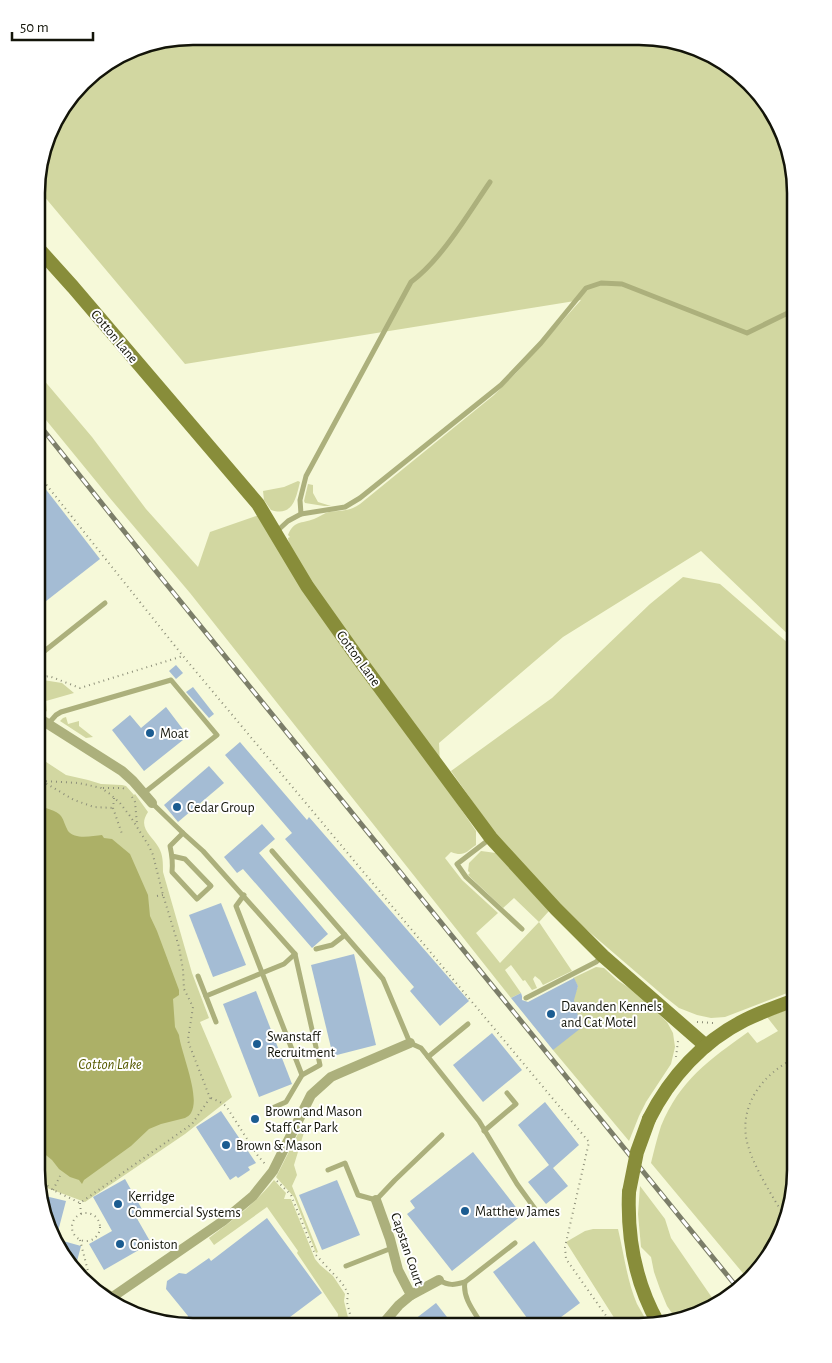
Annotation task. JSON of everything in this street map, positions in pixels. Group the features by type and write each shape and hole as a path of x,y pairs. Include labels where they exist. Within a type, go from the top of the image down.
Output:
{"street":[{"name":"Cotton Lane","path":"45,255 258,504 301,577 358,658 491,838 556,909 603,956 706,1046"},
{"path":"47,724 122,771 134,781 152,803"},
{"path":"655,1317 643,1293 636,1272 629,1230 629,1192 637,1152 649,1119 667,1088 706,1046 742,1022 766,1010 787,1003"},
{"path":"116,1296 222,1221 253,1196 272,1172 304,1107 312,1095 324,1083 331,1077 410,1043"},
{"name":"Capstan Court","path":"376,1200 398,1270 411,1295 387,1318"},
{"path":"411,1295 439,1280"}],"lane":[{"path":"301,514 300,500 306,476 411,282 421,274 447,244 490,182"},
{"path":"276,532 288,521 301,514 348,506 384,480 502,385 541,343 586,288 601,283 622,284 747,333 787,313"},
{"path":"45,650 105,603"},
{"path":"47,724 61,712 171,680 217,734 144,793"},
{"path":"152,803 204,851 295,954 320,1065 302,1075 286,1102 270,1108"},
{"path":"172,856 185,859 211,886 197,899 172,872 173,862 170,846 183,833"},
{"path":"491,838 457,864 466,877 522,929"},
{"path":"272,852 383,979 410,1043 421,1048 479,1121 517,1184 538,1213"},
{"path":"244,895 236,906 302,1075"},
{"path":"316,949 332,945 345,935"},
{"path":"206,996 284,964 295,954"},
{"path":"526,998 596,962 603,956"},
{"path":"198,976 216,1022"},
{"path":"428,1057 468,1024"},
{"path":"484,1131 516,1104 507,1093"},
{"path":"328,1170 345,1163 358,1196 376,1200 442,1135"},
{"path":"439,1280 452,1286 465,1282 515,1243"},
{"path":"346,1266 392,1248"},
{"path":"465,1282 465,1295 478,1318"}],"path":[{"path":"45,483 184,656 589,1142 565,1247 566,1260 608,1318"},
{"path":"45,677 49,676 80,688 184,656"},
{"path":"45,781 79,783 101,788 123,788 127,790"},
{"path":"45,783 94,807 113,808"},
{"path":"101,788 120,803 137,826 153,854 179,947 184,989 193,1007 188,1038 189,1044 210,1098 226,1106 258,1156 291,1195 315,1254 342,1283 348,1293 347,1302 351,1318"},
{"path":"131,795 135,802 137,826"},
{"path":"114,797 113,808 122,834"},
{"path":"157,896 163,895"},
{"path":"781,1210 767,1187 750,1150 746,1137 746,1125 752,1096 760,1085 787,1063"},
{"path":"80,1203 192,1124 210,1098"},
{"path":"53,1190 60,1176"},
{"path":"46,1184 53,1190 80,1203"},
{"path":"80,1203 81,1214"},
{"path":"80,1240 89,1241 97,1236 100,1228 99,1223 90,1214 81,1214 74,1220 73,1224 74,1233 80,1240 89,1276"}],"shaded area":[{"path":"193,45 639,45 658,46 695,56 729,76 744,88 756,103 776,137 786,174 787,633 701,551 563,637 439,743 440,764 303,571 289,544 288,538 290,537 288,535 290,530 298,523 327,513 349,510 360,504 494,395 581,300 185,364 45,197 48,164 56,137 65,119 82,96 96,82 119,65 155,50"},
{"path":"45,381 92,437 146,509 198,567 210,532 259,515 476,831 476,845 462,854 451,852 445,858 462,880 498,913 476,933 500,963 539,922 572,971 543,985 535,976 533,979 537,988 532,990 511,965 505,970 521,993 511,998 190,593 45,419"},
{"path":"298,481 300,482 297,494 292,505 284,511 271,510 264,500 263,491 284,487"},
{"path":"308,484 313,485 313,493 318,502 331,506 305,503"},
{"path":"683,577 720,584 787,642 787,993 725,1017 711,1018 679,1008 566,912 502,843 451,771 552,698 650,604"},
{"path":"45,680 62,683 74,693 46,701 47,711 45,712"},
{"path":"66,717 68,724 79,721 79,726 93,737 86,738 60,721"},
{"name":"Cotton Lake","path":"45,761 66,775 101,784 126,786 135,794 148,812 144,823 145,827 161,853 163,872 192,973 209,1018 200,1022 232,1097 185,1134 85,1202 46,1188"},
{"path":"481,851 496,853 549,911 539,922 514,898 503,908 468,875 470,873 468,871 469,863"},
{"path":"596,967 604,968 617,980 634,991 667,1022 673,1033 675,1047 671,1064 646,1102 629,1141 553,1050 578,986 573,978"},
{"path":"787,1010 787,1179 784,1199 772,1235 762,1252 744,1275 651,1163 661,1126 677,1096 687,1083 708,1062 748,1032 757,1043 778,1031 767,1017"},
{"path":"302,1126 305,1129 294,1165 297,1175 292,1186 318,1252 316,1253 294,1197 276,1177"},
{"path":"274,1180 286,1193 284,1199 291,1199 315,1259 333,1276 345,1294 344,1301 348,1318 338,1318 338,1314 297,1253 298,1251 267,1207 214,1245 209,1238 235,1218"},
{"path":"640,1186 665,1219 671,1238 712,1298 695,1307 673,1314 660,1289 651,1257 641,1247 638,1214"},
{"path":"593,1229 618,1229 628,1277 637,1304 645,1318 614,1318 566,1242 585,1231"}],"water":[{"name":"Cotton Lake","path":"45,808 59,814 71,834 84,837 102,835 104,838 112,839 130,854 148,895 150,916 179,990 179,995 173,999 175,1027 190,1075 194,1097 191,1113 188,1116 149,1129 131,1146 84,1180 82,1184 79,1180 70,1177 59,1169 45,1154"}],"building":[{"path":"45,488 100,559 45,602"},
{"path":"176,665 183,673 176,679 169,671"},
{"path":"193,687 214,714 209,718 186,692"},
{"name":"Moat","path":"166,707 188,736 144,771 112,730 130,715 141,728"},
{"path":"240,742 307,820 309,817 469,1001 440,1026 410,991 414,987 285,839 292,833 225,755"},
{"path":"209,766 224,783 178,822 164,805"},
{"path":"262,824 275,839 259,853 328,934 312,948 243,869 237,873 224,857"},
{"path":"221,903 246,965 213,977 189,915"},
{"path":"354,954 376,1045 333,1056 311,965"},
{"name":"Davanden Kennels and Cat Motel","path":"574,978 578,986 574,1000 581,1028 553,1050 511,998 521,993 522,1000 528,1002"},
{"name":"Swanstaff Recruitment","path":"256,991 292,1084 259,1097 223,1004"},
{"path":"492,1033 522,1070 483,1102 453,1065"},
{"path":"545,1102 579,1145 553,1168 568,1186 546,1204 528,1182 549,1165 518,1125"},
{"name":"Brown & Mason","path":"221,1111 256,1163 248,1167 250,1170 238,1178 236,1176 230,1180 196,1127"},
{"name":"Matthew James","path":"473,1152 522,1215 452,1271 407,1214 415,1208 410,1201"},
{"path":"125,1179 143,1211 135,1215 151,1243 104,1270 89,1244 112,1231 93,1197"},
{"path":"337,1180 360,1235 322,1250 299,1195"},
{"path":"48,1197 66,1201 58,1230"},
{"path":"267,1218 322,1293 289,1318 188,1318 166,1289 167,1281 179,1273 186,1274 209,1258 211,1261"},
{"path":"64,1241 81,1246 77,1261"},
{"path":"534,1241 580,1303 560,1318 527,1318 493,1272"},
{"path":"436,1303 448,1318 416,1318"}],"railway":[{"path":"45,432 734,1283"}],"place":[{"name":"Moat","path":"150,733"},
{"name":"Cedar Group","path":"177,807"},
{"name":"Davanden Kennels and Cat Motel","path":"551,1014"},
{"name":"Swanstaff Recruitment","path":"257,1044"},
{"name":"Brown and Mason Staff Car Park","path":"255,1119"},
{"name":"Brown & Mason","path":"226,1145"},
{"name":"Kerridge Commercial Systems","path":"118,1204"},
{"name":"Matthew James","path":"465,1211"},
{"name":"Coniston","path":"120,1244"}]}
